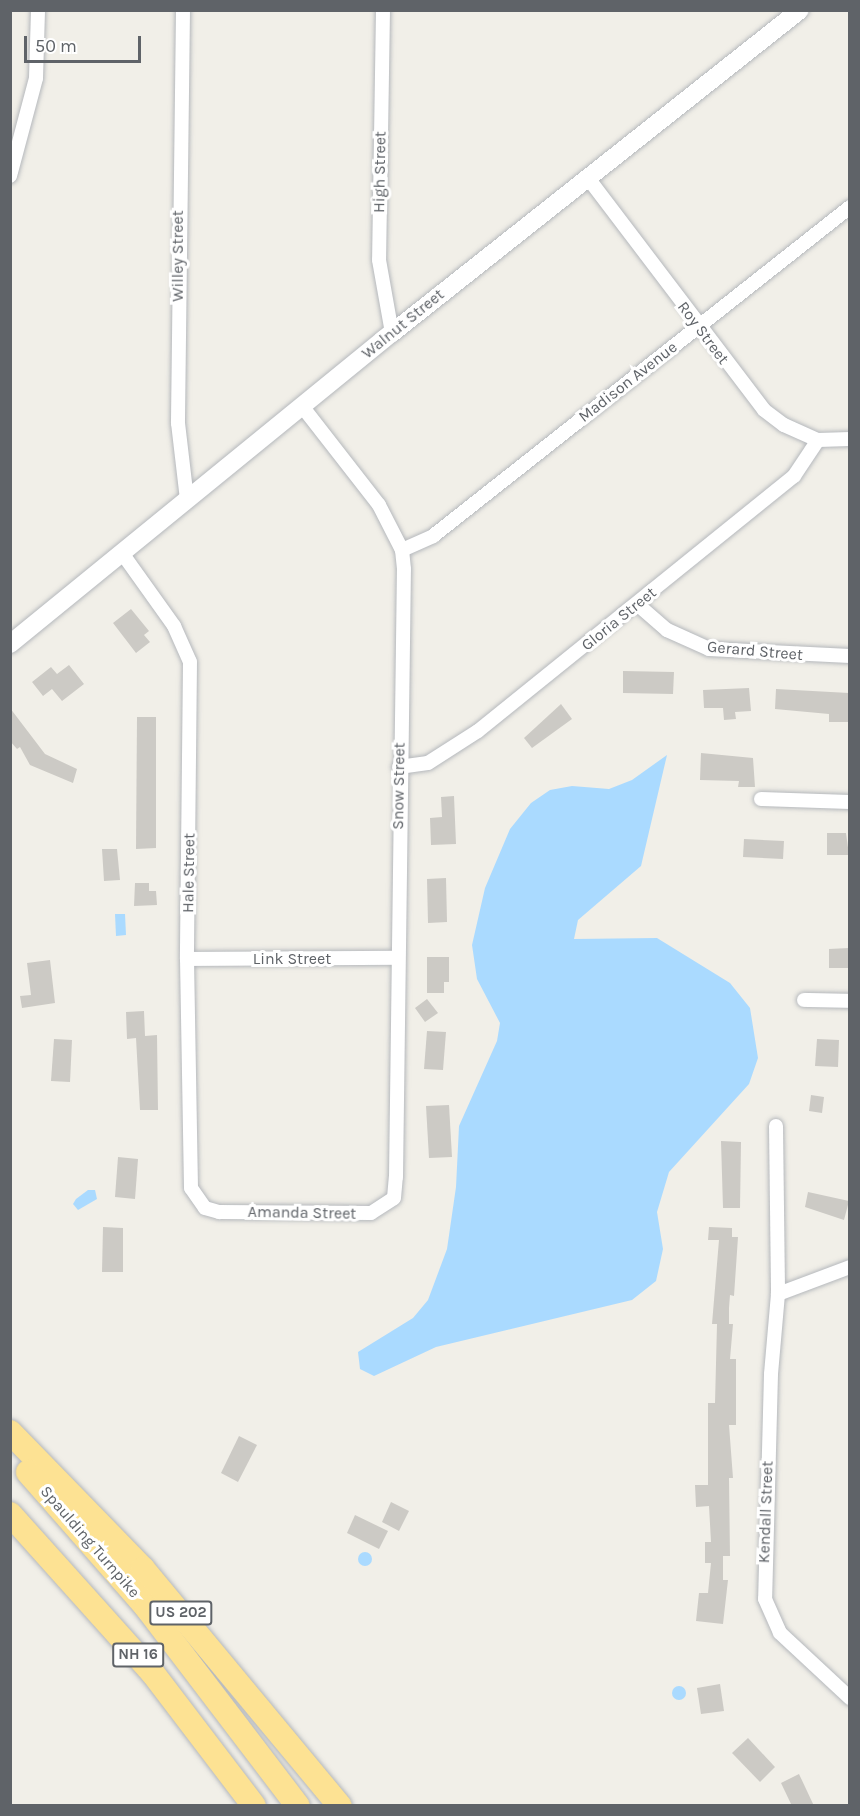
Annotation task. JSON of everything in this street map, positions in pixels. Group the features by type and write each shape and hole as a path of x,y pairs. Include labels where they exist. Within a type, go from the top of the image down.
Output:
{"highway":[{"name":"US 202","path":"10,1432 143,1569 340,1806"},
{"name":"Spaulding Turnpike","path":"10,1452 147,1608 298,1806"},
{"name":"NH 16","path":"10,1514 152,1672 254,1806"}],"main road":[{"name":"Walnut Street","path":"10,644 393,333 801,10"}],"street":[{"path":"10,177 36,78 38,10"},
{"name":"Willey Street","path":"183,10 178,423 187,500"},
{"name":"High Street","path":"382,10 379,260 393,333"},
{"name":"Roy Street","path":"588,178 697,327 764,410 784,425 818,440 849,440"},
{"name":"Madison Avenue","path":"402,550 433,536 849,207"},
{"name":"Snow Street","path":"302,406 379,505 402,550 394,1198"},
{"name":"Gloria Street","path":"399,767 428,763 448,752 637,604 794,476 818,440"},
{"name":"Hale Street","path":"122,553 174,626 190,662 187,959 189,1174 197,1200 205,1208"},
{"name":"Gerard Street","path":"637,604 667,630 709,649 849,656"},
{"path":"760,799 849,802"},
{"name":"Link Street","path":"187,959 397,958"},
{"path":"804,1000 849,1001"},
{"name":"Kendall Street","path":"776,1126 778,1293 771,1374 765,1599 780,1633 849,1698"},
{"name":"Amanda Street","path":"205,1208 352,1215 378,1210 394,1198"},
{"path":"778,1293 849,1267"}],"water":[{"path":"667,755 641,866 578,920 574,939 657,938 730,983 750,1008 758,1058 749,1084 669,1172 657,1212 663,1249 656,1281 632,1300 436,1347 374,1376 360,1369 358,1352 413,1318 428,1300 447,1249 456,1187 459,1126 497,1041 500,1023 477,979 472,945 485,888 510,829 531,803 550,790 572,786 609,789 632,780"},
{"path":"115,914 125,914 126,935 116,936"},
{"path":"88,1190 95,1190 97,1199 78,1210 73,1204"},
{"path":"362,1552 368,1552 372,1559 368,1566 362,1566 358,1562 358,1556"},
{"path":"679,1686 684,1688 686,1693 684,1698 679,1700 674,1698 672,1693 674,1688"}],"building":[{"path":"131,609 149,631 144,635 150,642 136,653 113,623"},
{"path":"69,665 84,684 62,701 52,689 43,696 32,682 51,667 57,674"},
{"path":"623,671 674,672 673,694 623,693"},
{"path":"749,688 751,711 735,712 736,719 724,720 723,708 704,708 703,690"},
{"path":"776,689 849,693 849,722 829,722 829,714 775,709"},
{"path":"561,704 572,719 532,748 524,738"},
{"path":"10,708 45,754 77,769 73,783 30,765 20,747 17,749 10,741"},
{"path":"137,717 156,717 156,848 136,849"},
{"path":"701,753 753,758 755,787 738,787 739,781 700,780"},
{"path":"454,796 456,844 431,845 430,818 442,817 441,797"},
{"path":"827,833 846,833 849,855 827,855"},
{"path":"744,839 784,841 783,859 743,857"},
{"path":"102,849 117,849 120,880 104,881"},
{"path":"446,878 447,922 428,923 427,879"},
{"path":"135,883 149,883 149,891 156,891 157,905 134,906"},
{"path":"849,948 849,968 829,968 829,949"},
{"path":"427,957 449,957 449,982 444,982 444,993 427,993"},
{"path":"50,960 55,1003 22,1008 20,996 31,995 27,963"},
{"path":"427,999 438,1013 425,1022 415,1008"},
{"path":"144,1011 145,1036 157,1035 158,1110 140,1110 136,1038 127,1039 126,1012"},
{"path":"427,1031 446,1032 443,1070 424,1069"},
{"path":"54,1039 72,1040 70,1082 51,1081"},
{"path":"817,1039 839,1040 838,1067 815,1066"},
{"path":"811,1095 824,1097 822,1113 809,1111"},
{"path":"449,1105 452,1157 429,1158 426,1106"},
{"path":"721,1141 741,1142 740,1208 723,1208"},
{"path":"118,1157 138,1159 135,1199 115,1197"},
{"path":"808,1192 849,1201 844,1220 805,1207"},
{"path":"103,1227 123,1228 123,1272 102,1272"},
{"path":"709,1227 732,1228 732,1237 738,1237 734,1296 730,1295 729,1308 729,1324 733,1324 730,1359 736,1359 736,1425 729,1425 733,1478 729,1478 730,1556 723,1556 723,1580 728,1580 723,1624 696,1621 699,1593 708,1593 711,1563 705,1563 705,1542 711,1542 709,1506 696,1507 695,1485 708,1485 708,1403 715,1403 717,1324 712,1324 719,1240 708,1240"},
{"path":"239,1436 257,1445 238,1482 221,1473"},
{"path":"391,1502 409,1511 399,1531 382,1522"},
{"path":"355,1515 388,1531 379,1549 347,1533"},
{"path":"720,1684 724,1711 701,1714 697,1688"},
{"path":"748,1738 775,1767 760,1782 732,1753"},
{"path":"799,1774 814,1806 792,1806 781,1783"}]}
